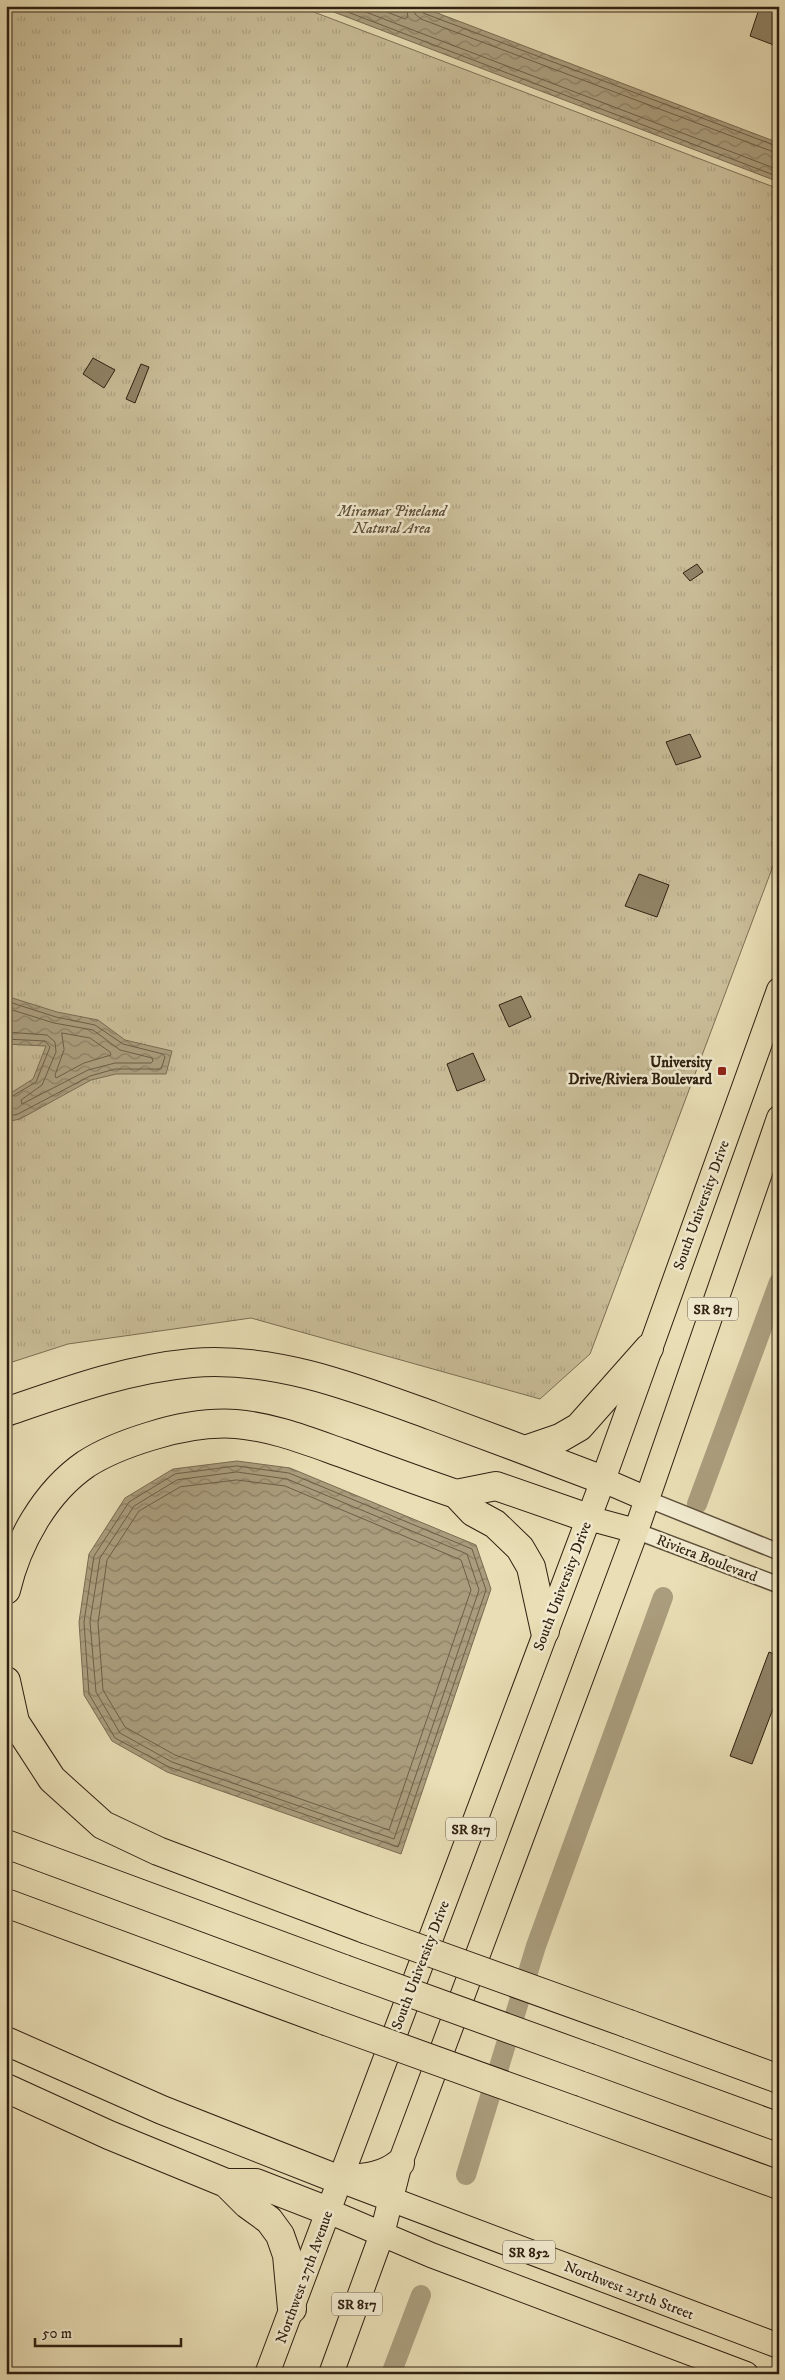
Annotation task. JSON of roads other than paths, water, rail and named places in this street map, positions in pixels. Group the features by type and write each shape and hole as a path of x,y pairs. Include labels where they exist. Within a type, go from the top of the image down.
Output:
{"highway":[{"path":"524,1450 560,1438 578,1427 649,1348"},
{"path":"6,1412 124,1373 194,1363 256,1365 298,1371 402,1405 603,1480"},
{"path":"6,1590 14,1563 34,1521 62,1485 84,1465 106,1452 182,1427 208,1423 238,1424 274,1431 313,1443 456,1494 473,1512 495,1524 520,1548 531,1567 545,1631"},
{"path":"456,1494 496,1486 588,1518"},
{"path":"6,1681 15,1722 52,1779 104,1825 158,1852 779,2079"},
{"path":"6,1844 779,2127"},
{"path":"6,1903 779,2185"},
{"path":"6,2041 162,2110 340,2180 371,2178 390,2172 400,2163"},
{"path":"6,2088 109,2136 226,2183 256,2183 328,2212"},
{"path":"226,2183 247,2204 269,2220 282,2240 287,2255 292,2309"}],"main road":[{"name":"South University Drive","path":"340,2180 603,1480 779,990"},
{"name":"SR 817","path":"331,2374 382,2234 400,2163 636,1531 779,1118"},
{"path":"603,1480 647,1499"},
{"path":"588,1518 636,1531"},
{"name":"Northwest 215th Street","path":"340,2180 779,2346"},
{"name":"Northwest 27th Avenue","path":"267,2374 340,2180"},
{"name":"SR 852","path":"328,2212 431,2255 746,2374"}],"street":[{"name":"Riviera Boulevard","path":"647,1499 779,1552"},
{"name":"Riviera Boulevard","path":"636,1531 779,1585"}],"water":[{"path":"318,6 419,6 779,143 779,182"},
{"path":"6,996 57,1012 98,1020 125,1040 172,1051 166,1074 116,1074 91,1080 20,1119 6,1122 6,1096 33,1079 46,1046 6,1044"},
{"path":"237,1461 290,1468 476,1545 491,1589 401,1854 167,1772 112,1741 84,1695 79,1622 89,1554 125,1498 173,1469"}],"waterway":[{"path":"697,1504 779,1282"},
{"path":"466,2175 536,1946 663,1597"},
{"path":"391,2374 421,2295"}],"place":[{"name":"University Drive/Riviera Boulevard","path":"722,1071"}],"park label":[{"name":"Miramar Pineland Natural Area","path":"392,520"}]}
